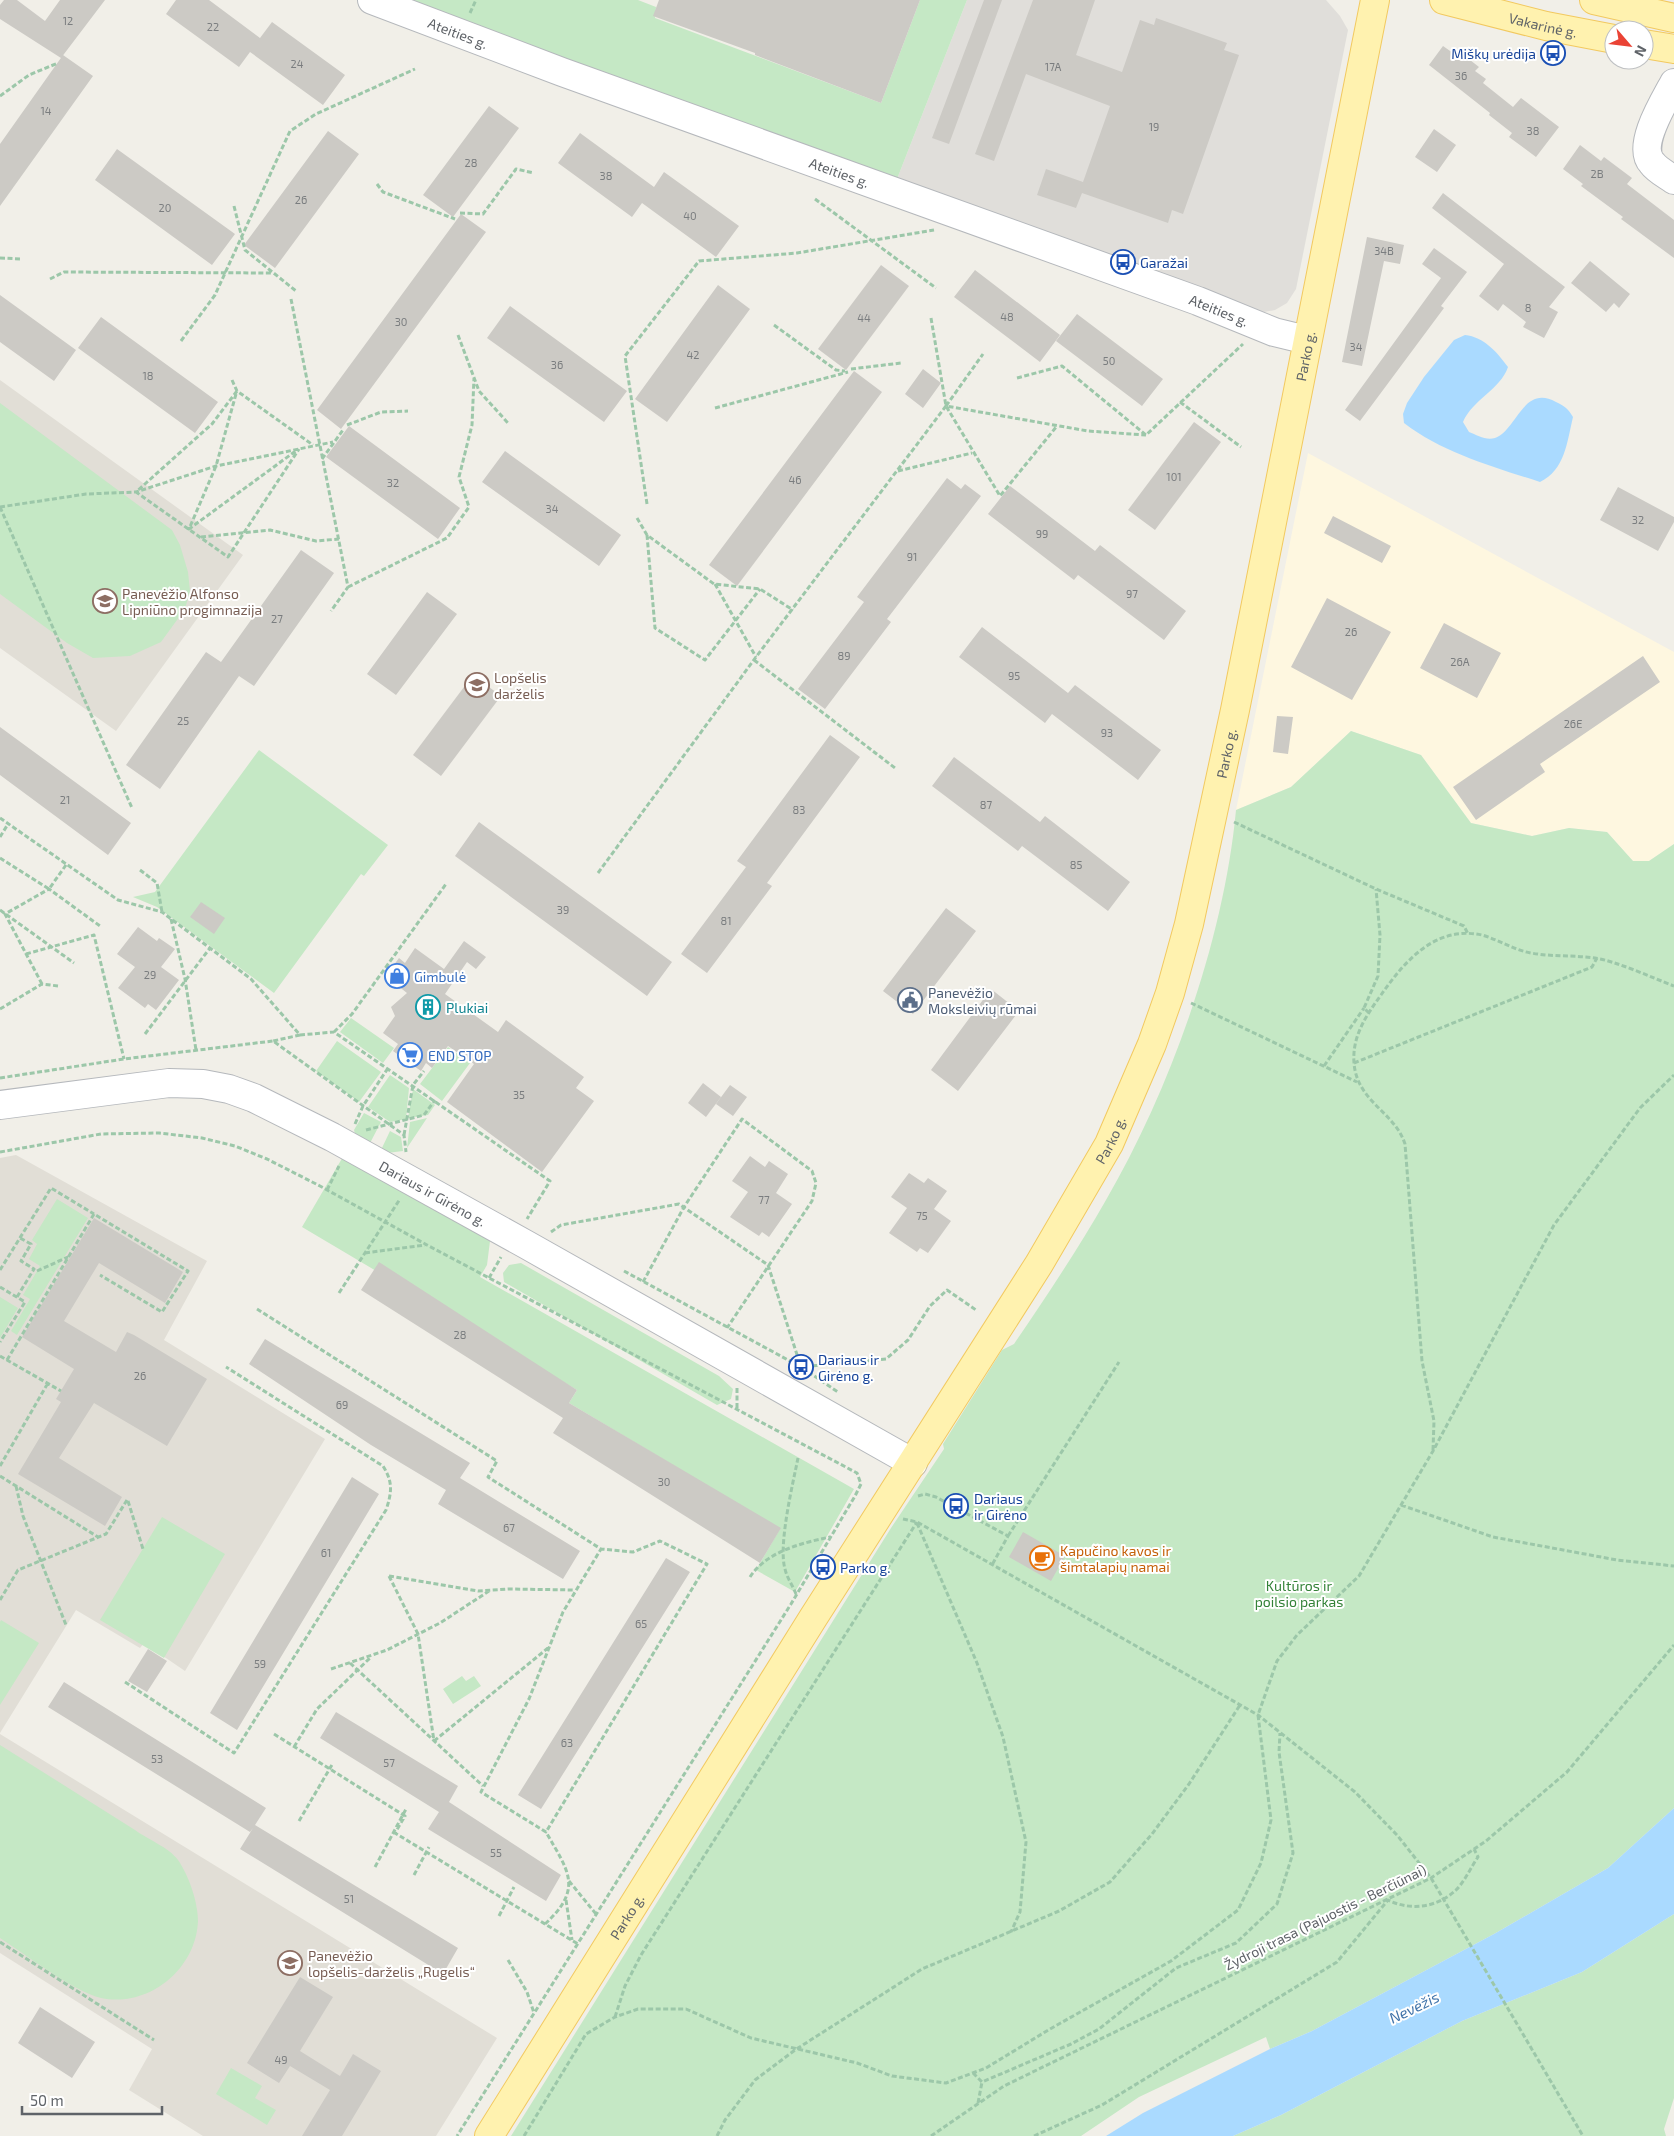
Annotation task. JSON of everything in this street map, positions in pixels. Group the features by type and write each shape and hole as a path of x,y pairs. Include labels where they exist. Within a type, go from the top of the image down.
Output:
{"main road":[{"name":"Parko g.","path":"490,2136 813,1618 1039,1264 1109,1144 1152,1044 1170,993 1189,924 1235,710 1375,0"},
{"name":"Vakarinė g.","path":"1444,0 1546,26 1604,37"},
{"path":"1594,0 1674,18"},
{"path":"1654,46 1674,49"}],"street":[{"name":"Ateities g.","path":"372,0 571,75 1198,302 1274,332 1307,340"},
{"path":"1674,83 1651,131 1646,150 1651,163 1674,180"},
{"name":"Dariaus ir Girėno g.","path":"0,1105 169,1083 229,1089 254,1098 332,1137 510,1235 913,1463"}],"path":[{"path":"0,96 29,75 58,63"},
{"path":"181,341 215,295 290,131 316,114 415,68"},
{"path":"460,213 483,214 516,169 534,173"},
{"path":"377,184 383,192 456,219"},
{"path":"815,198 936,288"},
{"path":"234,206 244,250 296,291"},
{"path":"647,504 625,356 699,261 797,253 936,230"},
{"path":"0,258 22,259"},
{"path":"50,279 64,272 271,273"},
{"path":"291,299 321,460 348,586"},
{"path":"931,318 946,406 972,453 1000,496 1057,426"},
{"path":"714,408 848,372 836,370 774,325"},
{"path":"458,335 479,392 508,423"},
{"path":"946,406 1088,431 1146,436 1180,402 1244,344"},
{"path":"598,873 983,354"},
{"path":"851,369 901,363"},
{"path":"1017,378 1062,366 1146,436"},
{"path":"331,611 348,586 447,538 469,507 458,477 472,425 474,378"},
{"path":"232,380 237,391 313,446"},
{"path":"189,529 216,466 237,391"},
{"path":"136,492 212,424 237,391"},
{"path":"1180,402 1241,447"},
{"path":"347,425 381,412 408,411"},
{"path":"321,460 332,442 343,430"},
{"path":"132,808 0,507 86,494 136,492 216,466 332,442"},
{"path":"136,492 228,556 299,449"},
{"path":"189,529 299,449"},
{"path":"897,472 972,453"},
{"path":"637,518 647,534 714,584 736,621 755,659 895,768"},
{"path":"200,537 270,530 316,541 339,539"},
{"path":"647,534 655,628 705,660 760,589"},
{"path":"714,584 760,589 793,610"},
{"path":"0,818 118,900 162,912 251,979 300,1035"},
{"path":"1231,821 1376,889 1464,926 1468,934"},
{"path":"0,837 8,824"},
{"path":"0,858 49,889 100,926"},
{"path":"5,914 49,889 66,865"},
{"path":"140,870 157,883 162,912"},
{"path":"334,1032 352,1014 446,884"},
{"path":"1324,1066 1364,1008 1378,976 1380,935 1376,889"},
{"path":"0,910 74,963"},
{"path":"5,914 42,984"},
{"path":"171,919 185,979 196,1050"},
{"path":"1433,1451 1434,1421 1422,1361 1405,1144 1396,1126 1373,1105 1357,1082 1354,1063 1356,1039 1368,1013 1401,966 1419,950 1436,941 1468,934 1481,935 1531,953 1597,958 1674,986"},
{"path":"26,954 94,935 124,1059"},
{"path":"144,1034 210,948"},
{"path":"1354,1063 1592,967 1597,958"},
{"path":"0,1009 42,984 58,986"},
{"path":"1170,993 1357,1082"},
{"path":"1364,1008 1368,1013"},
{"path":"273,1041 300,1035 334,1032 550,1180 526,1222"},
{"path":"404,1135 413,1085 424,1071"},
{"path":"524,2136 586,2034 615,2017 638,2009 686,2009 751,2038 794,2050 856,2063 892,2076 946,2083 986,2068 1050,2029 1171,1961 1238,1910 1261,1863 1271,1820 1258,1715 1277,1662 1298,1635 1359,1576 1433,1451 1554,1225 1640,1108 1674,1075"},
{"path":"358,1132 424,1116 435,1100"},
{"path":"643,1282 684,1207 742,1119 812,1171 816,1183 812,1201 727,1328"},
{"path":"0,1152 101,1134 159,1133 202,1138 235,1146 267,1159 857,1472 861,1484 796,1595 457,2136"},
{"path":"0,1270 51,1188 188,1271 162,1312 100,1275"},
{"path":"339,1293 404,1193"},
{"path":"552,1232 561,1225 680,1204 768,1266 801,1367 886,1359 908,1340 930,1306 946,1290 976,1310"},
{"path":"7,1360 94,1214"},
{"path":"17,1298 34,1269 21,1261 31,1244 20,1238"},
{"path":"364,1253 427,1245"},
{"path":"489,1278 505,1250"},
{"path":"37,1271 69,1256"},
{"path":"0,1287 25,1302 0,1342"},
{"path":"257,1309 497,1461 488,1477 601,1549 633,1552 660,1541 707,1564 546,1832"},
{"path":"0,1356 61,1391"},
{"path":"992,1565 1008,1536 1119,1362"},
{"path":"126,1682 234,1753 386,1510 392,1492 391,1478 383,1466 226,1368"},
{"path":"0,1466 48,1384"},
{"path":"796,1595 784,1568 784,1551 787,1509 798,1458"},
{"path":"0,1476 98,1537"},
{"path":"16,1486 23,1516 66,1625"},
{"path":"915,1497 925,1494 936,1497 1008,1536"},
{"path":"0,1600 18,1570 106,1534 127,1500 142,1549"},
{"path":"1401,1505 1493,1537 1617,1560 1674,1566"},
{"path":"904,1511 901,1518 917,1522 1258,1715 1355,1792 1397,1835 1431,1878 1449,1912 1583,2136"},
{"path":"917,1522 977,1663 1003,1737 1026,1842 1020,1912 1011,1932"},
{"path":"615,2017 625,1986 641,1955 917,1522"},
{"path":"750,1577 775,1554 811,1541 830,1537"},
{"path":"572,1940 566,1899 568,1873 546,1832 480,1792 529,1699 563,1612 601,1549"},
{"path":"434,1741 418,1634 389,1576 478,1591 576,1590"},
{"path":"331,1669 373,1655 440,1623 489,1590"},
{"name":"Žydroji trasa (Pajuostis - Berčiūnai)","path":"931,2136 1004,2086 1431,1878 1474,1849 1567,1772 1674,1645"},
{"path":"434,1741 549,1648"},
{"path":"294,1747 317,1709 373,1655"},
{"path":"350,1662 356,1670 484,1786"},
{"path":"717,2136 726,2120 755,2080 794,2050 922,1969 1059,1910 1110,1882 1133,1858 1189,1784 1240,1705"},
{"path":"982,2082 1071,2044 1099,2029 1176,1968 1236,1943 1277,1904 1293,1853 1279,1752 1280,1733"},
{"path":"274,1734 403,1815"},
{"path":"299,1821 333,1763"},
{"path":"374,1867 406,1809"},
{"path":"403,1815 405,1816 395,1833 578,1944"},
{"path":"414,1875 430,1847"},
{"path":"1034,2136 1102,2105 1337,1962 1388,1900 1401,1906 1429,1906 1456,1890 1478,1857 1474,1849"},
{"path":"568,1880 596,1914"},
{"path":"499,1916 514,1887"},
{"path":"545,1924 566,1899"},
{"path":"0,1942 154,2040"},
{"path":"508,1960 527,1992 534,2013"},
{"path":"973,2073 982,2082"},
{"path":"978,2103 982,2082"}],"shaded area":[{"path":"967,0 1326,0 1340,16 1348,30 1296,289 1287,303 1275,310 1264,312 897,179"},
{"name":"Panevėžio Alfonso Lipniūno progimnazija","path":"0,380 243,555 116,731 0,648"},
{"path":"1308,453 1674,652 1674,844 1649,861 1633,861 1607,832 1569,828 1532,836 1471,823 1421,755 1351,731 1291,787 1236,810"},
{"path":"16,1155 207,1261 164,1340 325,1439 185,1671 144,1643 140,1648 76,1610 0,1733 0,1158"},
{"path":"0,1734 497,2038 436,2136 203,2136 129,2090 152,2049 0,1953"}],"green space":[{"path":"406,0 638,0 656,7 655,18 881,103 920,0 967,0 897,179"},
{"name":"Panevėžio Alfonso Lipniūno progimnazija","path":"0,403 172,530 180,545 188,572 190,591 185,609 161,642 130,656 93,658 67,643 0,594"},
{"name":"Kultūros ir poilsio parkas","path":"1351,731 1421,755 1471,823 1532,836 1569,828 1607,832 1633,861 1649,861 1674,844 1674,1808 1608,1868 1494,1934 1312,2031 1270,2049 1266,2037 1139,2097 1081,2136 511,2136 891,1528 944,1449 943,1444 1002,1350 1014,1344 1062,1273 1106,1200 1152,1110 1173,1061 1191,1011 1207,961 1220,910 1230,859 1236,810 1291,787"},
{"path":"259,750 388,845 364,876 361,874 274,993 157,907 133,897 155,892"},
{"path":"351,1018 394,1048 383,1063 340,1032"},
{"path":"337,1041 381,1072 359,1102 316,1071"},
{"path":"448,1047 470,1063 442,1101 420,1084"},
{"path":"390,1075 409,1088 406,1119 390,1122 368,1107"},
{"path":"413,1089 435,1105 428,1115 408,1118"},
{"path":"364,1113 381,1122 369,1145 356,1138 354,1130"},
{"path":"427,1118 407,1148 410,1122"},
{"path":"390,1131 401,1137 403,1151 387,1153 381,1150"},
{"path":"344,1155 490,1241 487,1265 480,1277 854,1489 795,1592 756,1570 780,1529 569,1403 577,1390 302,1227"},
{"path":"57,1199 88,1218 17,1335 11,1331 30,1299 23,1295 40,1266 29,1259 37,1244 32,1240"},
{"path":"521,1263 719,1376 733,1389 731,1399 717,1405 504,1282 503,1273 509,1265"},
{"path":"0,1297 18,1308 0,1338"},
{"path":"162,1517 225,1554 164,1658 100,1620"},
{"path":"1,1620 39,1643 0,1705 0,1622"},
{"path":"462,1676 466,1681 474,1676 481,1686 453,1704 443,1689"},
{"path":"0,1745 164,1848 178,1860 192,1889 198,1921 195,1939 189,1955 179,1970 166,1982 152,1991 136,1997 119,2000 101,1998 64,1981 0,1938"},
{"path":"1674,1914 1674,2098 1664,2129 1666,2136 1233,2136 1281,2115 1462,2021 1582,1972"},
{"path":"231,2068 262,2086 255,2098 276,2110 267,2125 216,2094"}],"water":[{"path":"1465,335 1484,342 1495,351 1508,367 1499,382 1467,414 1463,422 1469,432 1485,438 1495,438 1503,433 1528,403 1536,399 1545,398 1559,403 1573,417 1567,445 1560,463 1548,477 1540,482 1487,465 1452,451 1419,434 1404,423 1403,414 1407,403 1424,377 1454,340"},
{"name":"Nevėžis","path":"1674,1808 1674,1914 1582,1972 1462,2021 1281,2115 1233,2136 1106,2136 1143,2113 1270,2049 1312,2031 1494,1934 1608,1868"}],"building":[{"path":"4,0 17,0 45,21 60,0 105,0 61,58 0,19 0,5"},
{"path":"176,0 209,0 260,38 272,22 345,75 323,105 250,52 239,67 166,14"},
{"path":"659,0 920,0 881,103 755,55 755,53 653,16"},
{"path":"984,0 1002,0 949,144 932,138"},
{"path":"1033,0 1095,0 1076,55 1122,72 1140,20 1154,25 1156,18 1227,43 1224,50 1239,55 1183,214 1172,210 1168,223 1082,193 1076,208 1037,195 1046,169 1083,182 1110,106 1026,74 994,161 975,154"},
{"path":"1443,46 1453,53 1456,49 1479,67 1475,71 1486,79 1483,83 1513,107 1521,98 1559,127 1536,157 1509,137 1512,133 1489,115 1490,113 1429,65"},
{"path":"63,55 93,76 0,206 0,144"},
{"path":"489,106 519,128 453,217 423,195"},
{"path":"1434,129 1456,145 1437,172 1415,157"},
{"path":"328,131 359,154 275,268 244,245"},
{"path":"580,133 654,187 664,172 739,226 716,257 642,203 632,217 558,163"},
{"path":"1580,145 1601,161 1604,157 1632,178 1627,184 1674,220 1674,258 1621,219 1623,217 1581,186 1583,184 1563,169"},
{"path":"117,149 235,234 212,265 95,180"},
{"path":"1443,193 1565,287 1549,307 1558,312 1544,338 1523,327 1526,322 1503,304 1498,311 1479,296 1504,264 1432,208"},
{"path":"461,214 486,232 341,429 317,410"},
{"path":"1367,237 1404,245 1400,264 1384,261 1362,366 1342,362"},
{"path":"1434,248 1467,272 1441,306 1444,308 1360,421 1345,410 1441,278 1422,264"},
{"path":"1590,261 1630,294 1619,308 1614,303 1606,312 1571,283"},
{"path":"881,265 909,286 846,370 818,349"},
{"path":"975,270 1060,335 1040,362 954,297"},
{"path":"718,285 750,309 667,422 635,399"},
{"path":"0,295 76,350 54,381 0,342"},
{"path":"510,306 627,391 604,422 487,338"},
{"path":"1077,314 1163,379 1142,406 1056,341"},
{"path":"101,317 218,402 195,433 78,348"},
{"path":"923,369 941,383 923,408 905,394"},
{"path":"854,371 882,392 737,586 709,565"},
{"path":"1194,422 1221,442 1155,530 1128,510"},
{"path":"349,426 460,508 438,539 326,457"},
{"path":"505,451 621,535 599,566 482,482"},
{"path":"947,478 961,489 965,484 981,496 887,619 891,622 825,709 798,689 864,602 857,597"},
{"path":"1010,486 1095,551 1100,545 1186,611 1164,640 1078,575 1074,580 988,514"},
{"path":"1618,487 1674,517 1674,522 1658,551 1600,520"},
{"path":"1333,516 1391,546 1382,563 1324,533"},
{"path":"301,550 334,573 254,686 239,676 160,789 126,765 206,652 221,662"},
{"path":"427,592 457,614 396,695 367,674"},
{"path":"1327,598 1391,632 1352,700 1291,667"},
{"path":"1444,623 1501,653 1477,698 1420,668"},
{"path":"982,627 1068,693 1075,685 1161,750 1138,780 1052,714 1045,723 959,657"},
{"path":"1643,656 1660,682 1540,764 1545,772 1476,820 1453,787"},
{"path":"473,675 501,696 441,776 413,755"},
{"path":"1277,716 1293,717 1288,754 1273,752"},
{"path":"0,727 131,823 108,855 0,775"},
{"path":"830,735 860,757 767,883 772,886 707,973 681,954 746,867 737,861"},
{"path":"954,757 1040,822 1045,816 1130,882 1108,911 1022,846 1018,851 932,786"},
{"path":"479,822 672,962 647,996 455,856"},
{"path":"201,902 225,918 214,934 190,917"},
{"path":"946,908 976,931 913,1014 883,991"},
{"path":"138,927 157,941 159,938 175,949 161,967 179,980 156,1010 148,1004 145,1008 118,988 135,967 117,954"},
{"path":"464,941 486,957 476,969 467,962 445,994 498,1032 506,1020 584,1077 576,1088 594,1101 542,1172 447,1102 474,1064 448,1046 432,1068 426,1063 421,1071 393,1051 398,1044 383,1033 395,1016 391,1007 407,993 392,981 388,973 399,958 405,963 415,948 444,969"},
{"path":"991,989 1019,1011 958,1091 931,1070"},
{"path":"703,1083 721,1097 706,1117 688,1103"},
{"path":"730,1085 747,1097 733,1116 716,1104"},
{"path":"750,1156 765,1167 769,1161 788,1174 776,1193 792,1204 769,1237 762,1232 759,1236 730,1217 748,1192 732,1181"},
{"path":"909,1173 924,1183 928,1178 947,1191 934,1209 951,1221 928,1253 920,1248 917,1252 889,1233 907,1208 891,1197"},
{"path":"94,1218 183,1272 165,1303 99,1263 64,1321 116,1352 127,1332 207,1379 167,1446 94,1403 59,1458 122,1497 105,1526 18,1474 61,1402 56,1399 74,1369 22,1337"},
{"path":"379,1262 577,1390 569,1403 781,1528 760,1563 553,1433 563,1418 361,1290"},
{"path":"265,1339 470,1463 460,1478 580,1551 563,1579 438,1504 446,1490 371,1445 249,1364"},
{"path":"352,1477 379,1494 237,1730 210,1713"},
{"path":"1023,1532 1065,1556 1051,1581 1009,1557"},
{"path":"666,1558 690,1572 541,1809 518,1795"},
{"path":"148,1649 167,1661 147,1692 128,1681"},
{"path":"64,1682 266,1808 255,1825 458,1948 443,1974 240,1849 253,1828 250,1832 48,1707"},
{"path":"336,1712 458,1786 449,1802 561,1875 546,1901 428,1829 439,1812 320,1738"},
{"path":"300,1977 333,1997 300,2051 340,2076 353,2054 381,2071 342,2136 302,2136 330,2090 290,2066 279,2083 247,2063"},
{"path":"40,2007 95,2042 72,2078 18,2043"}],"place":[{"name":"Miškų urėdija","path":"1553,53"},
{"name":"Garažai","path":"1123,262"},
{"name":"Panevėžio Alfonso Lipniūno progimnazija","path":"105,601"},
{"name":"Lopšelis darželis","path":"477,685"},
{"name":"Gimbulė","path":"397,976"},
{"name":"Panevėžio Moksleivių rūmai","path":"910,1000"},
{"name":"Plukiai","path":"428,1007"},
{"name":"END STOP","path":"410,1055"},
{"name":"Dariaus ir Girėno g.","path":"801,1367"},
{"name":"Dariaus ir Girėno","path":"956,1506"},
{"name":"Kapučino kavos ir šimtalapių namai","path":"1042,1558"},
{"name":"Parko g.","path":"823,1567"},
{"name":"Panevėžio lopšelis-darželis „Rugelis“","path":"290,1963"}]}
